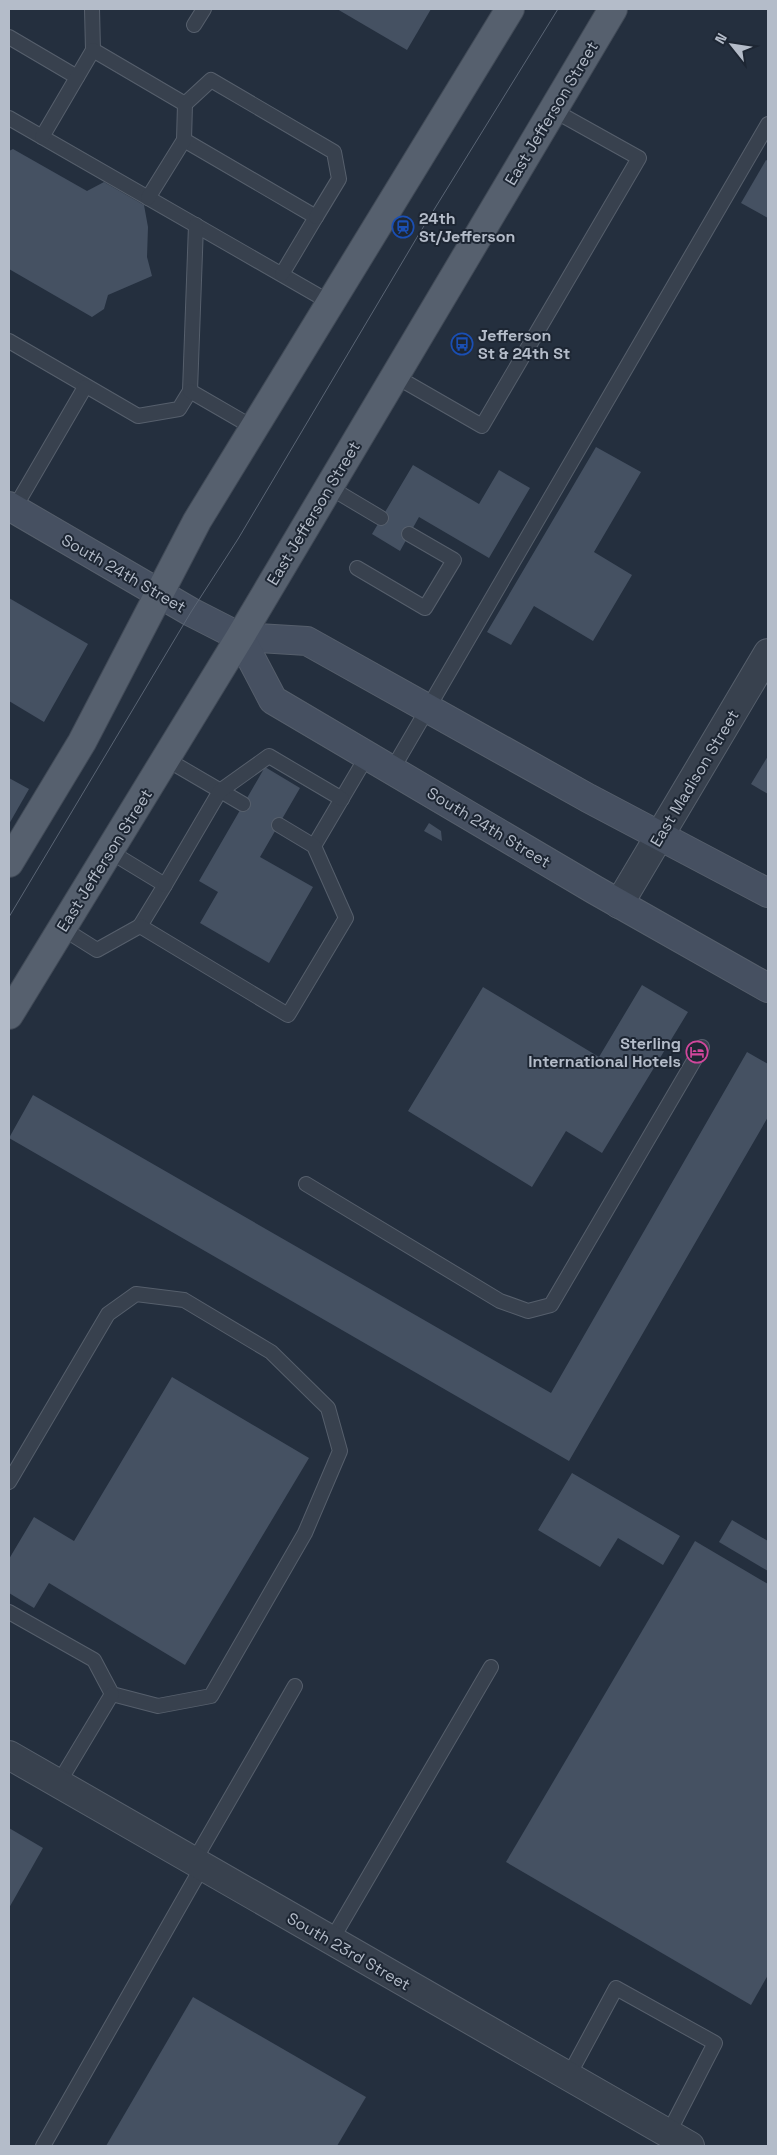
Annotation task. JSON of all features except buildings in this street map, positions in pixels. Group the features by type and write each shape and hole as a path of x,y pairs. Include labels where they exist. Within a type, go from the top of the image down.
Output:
{"main road":[{"path":"9,863 82,742 197,521 510,9"},
{"name":"East Jefferson Street","path":"9,1014 240,637 613,9"},
{"name":"South 24th Street","path":"11,508 160,594 240,637 307,641 588,798 768,893"},
{"name":"South 24th Street","path":"240,637 272,700 619,904 768,988"}],"street":[{"name":"East Madison Street","path":"619,904 768,653"},
{"name":"South 23rd Street","path":"9,1755 679,2140"}],"lane":[{"path":"42,137 92,50 92,9"},
{"path":"194,25 204,9"},
{"path":"9,37 77,77"},
{"path":"92,50 185,104"},
{"path":"148,198 184,140 185,104 211,80 334,152 339,180 282,274"},
{"path":"395,376 482,426 639,158 553,110"},
{"path":"9,118 331,303"},
{"path":"392,770 768,124"},
{"path":"184,140 316,217"},
{"path":"9,341 138,416 179,409 190,391 196,225"},
{"path":"11,508 85,386"},
{"path":"190,391 254,428"},
{"path":"329,487 381,518"},
{"path":"356,568 425,608 454,560 409,534"},
{"path":"62,928 97,950 140,926 220,791 269,756 342,799"},
{"path":"314,846 367,756"},
{"path":"166,759 243,804"},
{"path":"140,926 288,1015 346,918 314,846 278,825"},
{"path":"109,851 165,885"},
{"path":"306,1184 500,1301 528,1311 551,1305 702,1047"},
{"path":"9,1482 108,1314 136,1294 184,1300 271,1352 328,1408 340,1451 305,1533 212,1696 158,1706 112,1694 94,1660 9,1612"},
{"path":"331,1941 491,1667"},
{"path":"43,2146 295,1686"},
{"path":"58,1784 112,1694"},
{"path":"568,2076 616,1988 715,2043 679,2140"}],"tram line":[{"path":"9,917 191,612 238,539 419,234 558,9"}],"place":[{"name":"24th St/Jefferson","path":"403,227"},
{"name":"Jefferson St & 24th St","path":"462,344"},
{"name":"Sterling International Hotels","path":"697,1052"}]}
